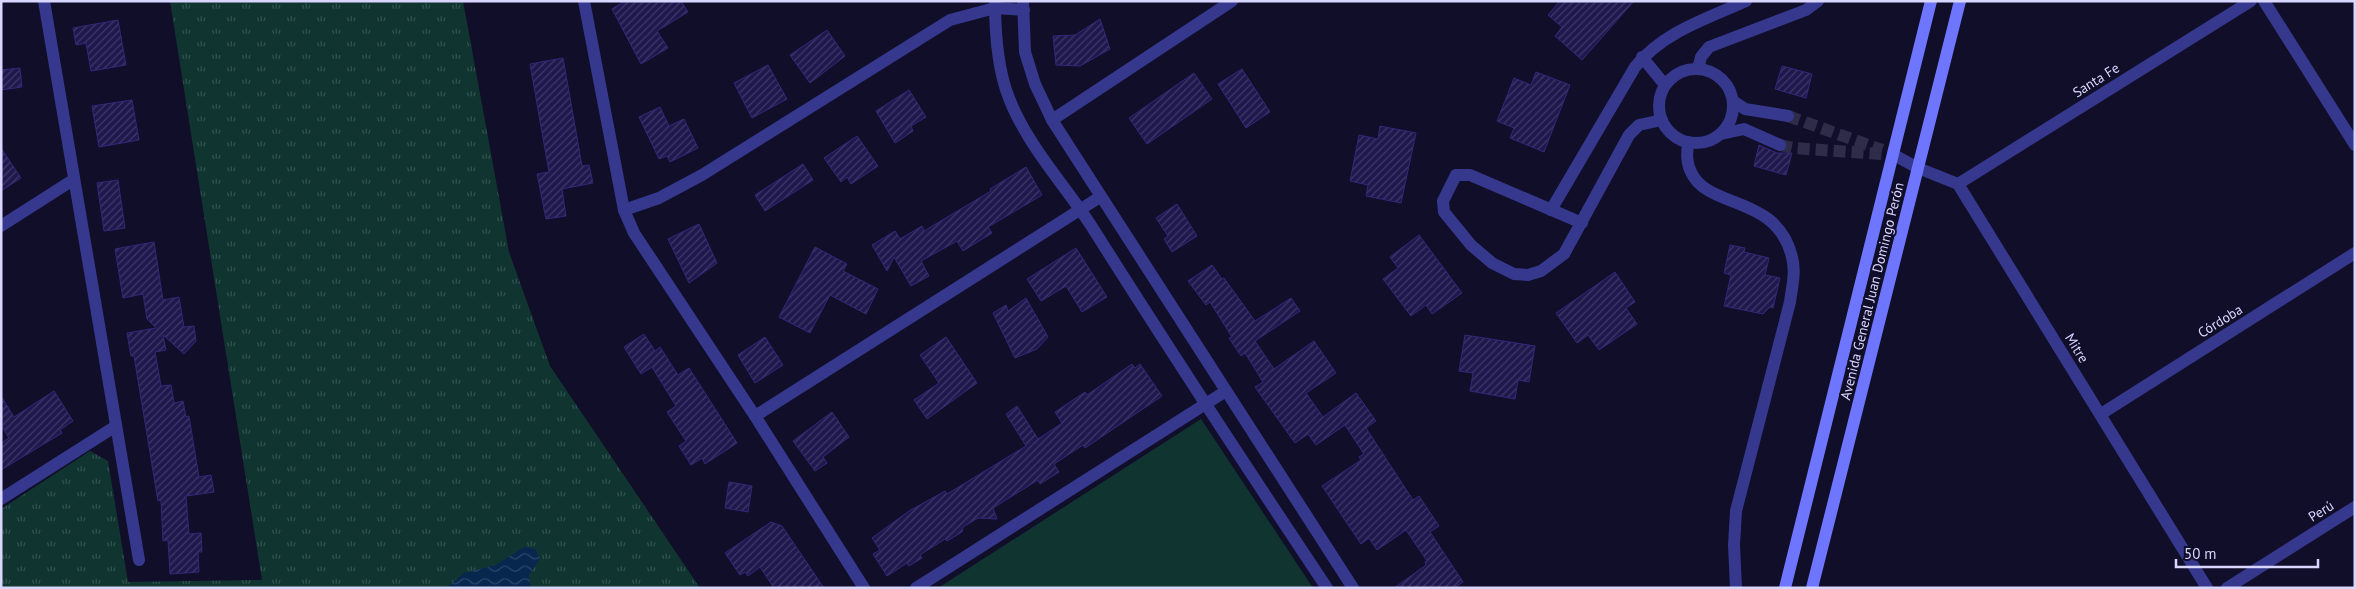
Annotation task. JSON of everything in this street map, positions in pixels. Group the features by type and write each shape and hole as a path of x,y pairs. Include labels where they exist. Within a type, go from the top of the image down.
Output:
{"main road":[{"name":"Avenida General Juan Domingo Perón","path":"1785,588 1931,1"},
{"name":"Avenida General Juan Domingo Perón","path":"1812,588 1960,1"}],"street":[{"path":"44,1 139,560"},
{"path":"584,1 624,210 634,233 755,416 864,588"},
{"path":"1052,120 1232,1"},
{"path":"1551,210 1630,74 1642,57 1657,43 1680,30 1746,1"},
{"path":"1698,69 1701,56 1709,47 1806,10 1818,1"},
{"name":"Santa Fe","path":"1958,184 2251,1"},
{"path":"2264,1 2355,144"},
{"path":"624,210 659,198 702,175 950,20 995,4 1023,6 1025,52 1035,84 1052,120 1353,588"},
{"path":"995,4 1000,65 1008,98 1023,128 1081,209 1204,404 1327,588"},
{"path":"1642,57 1665,85"},
{"path":"1721,134 1729,124 1733,114 1733,101 1729,89 1721,78 1710,72 1698,69 1680,73 1665,85 1660,97 1659,109 1662,120 1668,130 1677,138 1688,142 1706,142 1721,134 1744,129 1780,145"},
{"path":"1733,101 1745,109 1788,116"},
{"path":"1582,223 1470,175 1456,175 1443,201 1444,212 1471,245 1492,263 1514,274 1528,275 1541,271 1564,254 1582,223 1629,135 1639,125 1662,120"},
{"path":"1688,142 1687,160 1691,174 1717,194 1768,216 1787,242 1792,257 1794,274 1790,302 1736,511 1734,545 1736,588"},
{"path":"1894,155 1918,168 1958,184"},
{"path":"1,226 73,180"},
{"name":"Mitre","path":"1958,184 2207,588"},
{"path":"755,416 1100,197"},
{"name":"Córdoba","path":"2101,414 2355,254"},
{"path":"916,588 1226,391"},
{"path":"1,499 116,426"},
{"name":"Perú","path":"2228,588 2355,507"}],"green space":[{"path":"170,1 463,1 509,252 550,366 700,588 1,588 1,509 90,451 108,461 128,582 262,580"},
{"path":"1201,419 1313,588 938,588"}],"water":[{"path":"524,547 535,549 540,558 529,576 531,588 446,588 464,573 496,565"}],"building":[{"path":"625,1 681,1 688,12 657,31 668,48 641,64 612,9"},
{"path":"1560,1 1634,1 1582,60 1555,36 1562,27 1548,15"},
{"path":"1100,19 1110,49 1080,66 1056,65 1053,36 1075,35"},
{"path":"118,20 126,65 91,71 86,43 76,45 73,28"},
{"path":"827,30 845,56 810,83 790,55"},
{"path":"563,58 582,166 589,165 593,183 562,189 566,216 546,219 537,174 549,172 530,64"},
{"path":"768,65 787,99 752,118 734,83"},
{"path":"1782,66 1812,74 1806,98 1775,89"},
{"path":"20,68 22,87 1,90 1,70"},
{"path":"1242,69 1270,112 1246,128 1218,84"},
{"path":"1536,72 1570,85 1544,152 1510,138 1514,128 1497,121 1514,78 1531,85"},
{"path":"1194,73 1212,99 1147,144 1129,118"},
{"path":"909,90 926,117 911,126 913,131 895,143 876,111"},
{"path":"132,100 139,140 99,147 92,106"},
{"path":"660,107 669,126 684,119 698,148 670,162 667,156 659,159 639,117"},
{"path":"1380,126 1416,133 1401,203 1366,196 1368,185 1350,181 1359,135 1378,139"},
{"path":"857,136 878,166 851,184 847,177 841,182 824,158"},
{"path":"1759,145 1777,153 1792,153 1786,175 1754,166"},
{"path":"1,148 21,178 1,191"},
{"path":"803,164 813,180 765,211 755,195"},
{"path":"1026,167 1042,195 988,227 992,233 963,251 957,241 921,261 929,276 911,286 894,257 887,271 872,245 895,231 900,239 922,226 924,231 991,191 990,189"},
{"path":"118,180 125,228 104,231 97,183"},
{"path":"1177,204 1197,236 1172,252 1164,239 1168,236 1156,218"},
{"path":"699,224 717,263 689,283 668,239"},
{"path":"1419,235 1462,293 1432,314 1426,305 1411,316 1383,279 1398,268 1390,257"},
{"path":"154,242 163,300 179,297 184,327 194,326 196,341 184,354 163,335 166,350 155,352 161,386 171,385 174,403 183,401 186,417 189,416 199,477 211,475 214,492 186,496 189,534 201,533 202,552 198,552 199,572 170,574 168,540 163,541 161,500 158,501 134,356 131,356 127,333 156,328 147,319 143,294 123,298 115,249"},
{"path":"1730,245 1745,248 1744,252 1769,258 1765,275 1780,278 1773,308 1770,307 1763,314 1724,306 1731,275 1724,273"},
{"path":"815,247 847,264 843,271 878,289 866,314 830,295 810,333 779,317"},
{"path":"1076,248 1107,297 1082,312 1066,286 1041,301 1027,279"},
{"path":"1212,265 1222,279 1224,278 1255,321 1291,298 1300,311 1255,341 1274,369 1314,341 1336,373 1306,393 1323,417 1356,393 1376,421 1366,428 1413,500 1419,496 1439,526 1430,532 1463,582 1454,588 1394,588 1426,565 1425,562 1427,561 1406,530 1377,550 1369,538 1361,544 1322,486 1361,460 1359,457 1364,454 1345,425 1316,445 1308,434 1295,443 1255,387 1263,382 1245,353 1241,356 1229,338 1232,337 1210,302 1206,305 1188,281"},
{"path":"1615,272 1635,302 1626,308 1637,324 1599,350 1588,335 1577,343 1556,313"},
{"path":"1026,298 1048,337 1037,349 1015,358 993,313 1006,305 1008,311"},
{"path":"644,334 655,351 660,347 678,375 689,368 737,443 705,464 702,458 691,465 679,446 686,441 667,412 676,406 652,367 641,374 624,347"},
{"path":"1465,335 1535,346 1529,382 1518,380 1515,399 1470,391 1473,373 1459,371"},
{"path":"765,337 783,365 755,383 738,355"},
{"path":"946,337 977,383 927,419 914,400 939,383 920,355"},
{"path":"1132,364 1135,368 1140,364 1162,396 1085,448 1083,445 1054,464 1059,472 1040,484 1038,480 993,508 997,519 978,518 963,527 962,532 947,541 945,539 920,555 922,558 909,566 907,563 887,576 873,554 880,550 872,538 909,511 945,491 947,494 1026,446 1006,414 1017,406 1038,439 1062,423 1055,412 1085,392 1087,395"},
{"path":"54,391 73,421 60,430 62,433 1,470 1,443 9,438 1,425 1,396 14,417"},
{"path":"832,412 849,437 823,457 827,463 815,471 793,441"},
{"path":"729,482 752,486 748,512 725,508"},
{"path":"771,522 782,526 824,588 774,588 760,567 748,576 745,572 740,575 725,553"}],"tunnel":[{"path":"1788,116 1882,150"},
{"path":"1780,145 1793,148 1894,155"}]}
